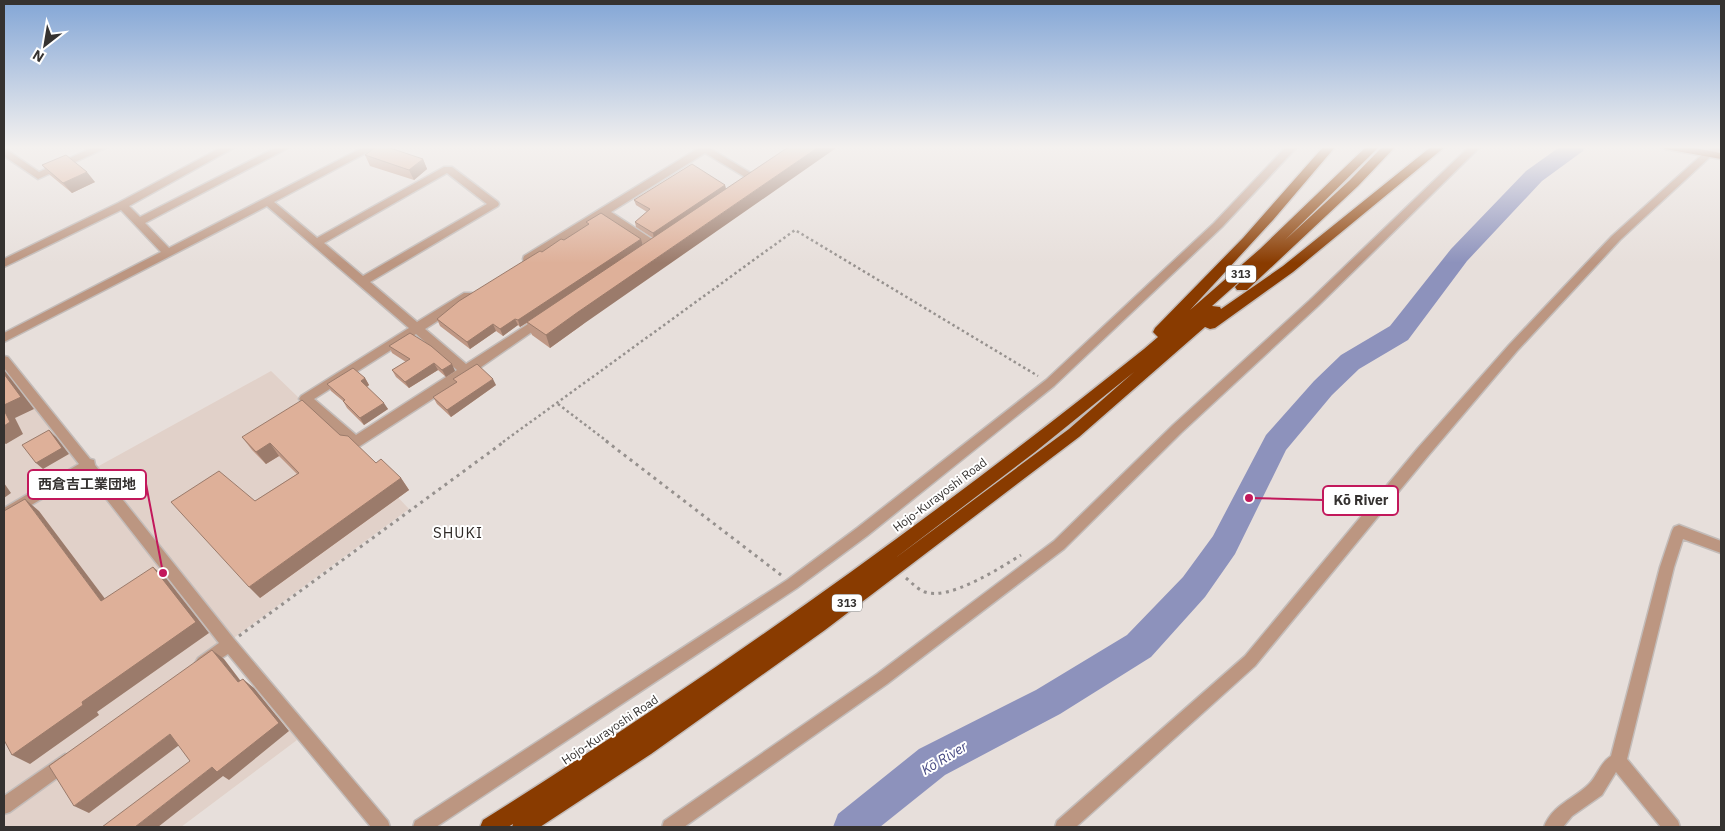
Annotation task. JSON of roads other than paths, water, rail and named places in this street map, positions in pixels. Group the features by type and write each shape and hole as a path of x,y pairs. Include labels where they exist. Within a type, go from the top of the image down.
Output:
{"highway":[{"path":"1099,393 1212,280 1297,185"},
{"name":"Hojo-Kurayoshi Road","path":"490,827 636,733 809,612 959,502 1099,393 1212,300 1336,185"},
{"name":"313","path":"522,827 644,747 819,624 1074,433 1260,271 1352,185"},
{"path":"1159,360 1288,269 1392,185"}],"street":[{"path":"4,263 160,185"},
{"path":"139,222 211,185"},
{"path":"4,338 299,185"},
{"path":"316,242 419,185"},
{"path":"362,282 494,204 469,185"},
{"path":"522,263 648,185"},
{"path":"421,827 792,584 862,532 1050,383 1218,225 1256,185"},
{"path":"670,827 882,679 1059,545 1177,429 1314,302 1436,185"},
{"path":"1063,827 1090,805 1250,660 1423,452 1513,348 1616,238 1674,185"},
{"path":"267,201 467,372"},
{"path":"122,205 168,252"},
{"path":"604,212 654,246"},
{"path":"482,288 305,399 355,442 467,372 551,315"},
{"path":"4,360 89,464 229,644 382,827"},
{"path":"4,515 89,464"},
{"path":"1552,827 1566,810 1596,789 1609,767 1618,761 1667,567 1679,531 1721,547"},
{"path":"189,673 229,644"},
{"path":"4,806 76,754"},
{"path":"1618,761 1672,827"}],"waterway":[{"name":"Kō River","path":"851,827 932,762 1048,702 1139,646 1194,587 1224,545 1276,443 1323,388 1350,362 1399,333 1459,255 1526,185"}],"place":[{"name":"Kō River","path":"1249,498"},
{"name":"西倉吉工業団地","path":"163,573"}],"district":[{"name":"SHUKI","path":"458,533"}]}
